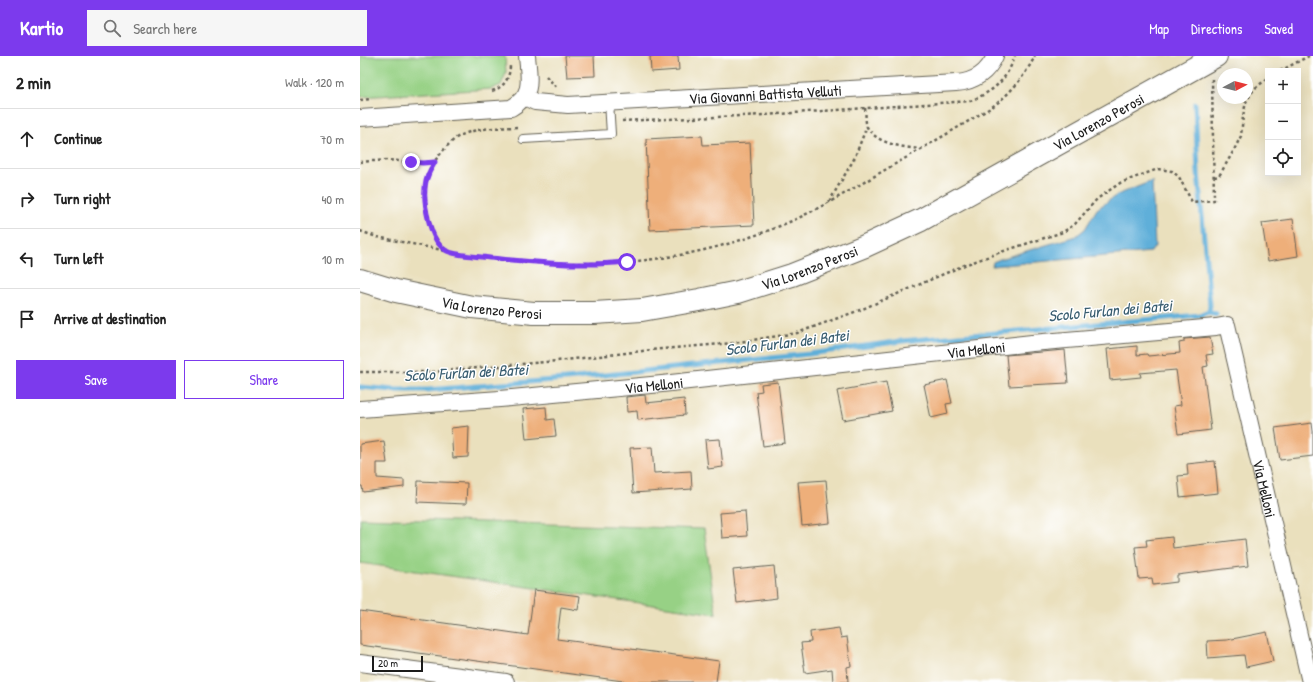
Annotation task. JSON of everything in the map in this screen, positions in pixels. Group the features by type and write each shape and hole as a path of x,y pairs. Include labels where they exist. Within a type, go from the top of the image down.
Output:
{"main road":[{"name":"Via Lorenzo Perosi","path":"360,280 396,291 472,307 534,313 594,313 642,310 738,292 792,275 857,249 921,220 1214,64"}],"street":[{"path":"360,118 511,108 525,97 529,83 528,56"},
{"name":"Via Giovanni Battista Velluti","path":"525,97 535,102 568,105 963,83 974,79 984,72 992,63 995,56"},
{"name":"Via Melloni","path":"360,409 500,399 662,384 1032,343 1227,325 1310,682"},
{"path":"360,663 506,682"}],"lane":[{"path":"523,139 611,134 609,102"}],"path":[{"path":"360,231 377,237 465,255 537,262 589,264 627,262 664,258 708,249 759,234 796,219 828,203 920,149 1000,101 1023,74 1035,56"},
{"path":"1286,68 1309,56"},
{"path":"489,92 498,89 505,83 509,75 510,61"},
{"path":"360,372 431,372 557,361 651,350 733,343 797,333 860,310 967,264 1063,232 1075,224 1096,199 1120,183 1158,169 1172,170 1179,177 1192,202 1214,200 1214,64"},
{"path":"1214,177 1218,176 1241,136 1242,116 1246,102 1254,89 1265,80"},
{"path":"360,100 377,99"},
{"path":"828,203 854,159 867,126 866,108"},
{"path":"621,121 786,114"},
{"path":"867,126 884,141 894,146 920,149"},
{"path":"448,252 440,246 431,227 426,207 426,181 429,171 446,147 456,138 483,129"},
{"path":"360,162 388,160 423,163 435,162"}],"green space":[{"path":"360,56 505,56 506,73 501,85 491,89 360,97"},
{"path":"360,518 704,529 716,614 360,563"}],"water":[{"path":"1152,181 1155,246 1151,252 992,266 993,262 1000,259 1076,236 1085,229 1097,209 1117,195"}],"building":[{"path":"565,56 594,56 595,76 567,77"},
{"path":"650,56 678,56 679,70 651,72"},
{"path":"702,136 703,145 750,143 754,225 650,230 646,139"},
{"path":"1293,219 1298,256 1268,261 1262,223"},
{"path":"1210,337 1213,354 1206,355 1208,366 1203,367 1211,430 1178,434 1174,406 1181,405 1176,370 1140,373 1141,377 1110,380 1107,349 1137,346 1137,355 1147,354 1148,356 1180,353 1179,343 1184,342 1184,339"},
{"path":"1065,350 1068,383 1009,386 1006,355"},
{"path":"947,380 952,403 946,404 948,414 931,418 924,385"},
{"path":"778,382 785,443 763,446 756,392 762,391 761,384"},
{"path":"886,382 892,411 843,420 837,391"},
{"path":"645,395 646,403 684,399 685,415 638,420 637,411 627,412 626,397"},
{"path":"546,407 547,420 554,419 556,436 526,439 523,409"},
{"path":"1312,423 1313,456 1280,460 1275,428"},
{"path":"469,426 468,457 453,458 451,428"},
{"path":"720,439 723,467 708,469 705,440"},
{"path":"384,441 387,463 377,463 377,478 404,480 404,487 363,492 362,486 360,486 360,444"},
{"path":"652,447 654,473 691,471 692,489 633,493 630,448"},
{"path":"1215,461 1218,493 1180,497 1178,476 1188,475 1187,464"},
{"path":"826,480 830,523 802,526 798,482"},
{"path":"418,481 467,483 466,504 417,502"},
{"path":"745,511 747,536 722,538 720,513"},
{"path":"1172,537 1173,548 1245,539 1248,566 1177,575 1177,582 1153,585 1152,578 1139,579 1135,547 1147,546 1146,540"},
{"path":"774,566 777,598 737,603 733,570"},
{"path":"534,590 580,596 578,610 561,607 557,639 719,661 716,682 630,682 360,645 360,611 528,635"},
{"path":"839,628 841,638 847,637 851,666 847,667 848,682 833,682 832,669 805,673 801,643 811,642 810,632"},
{"path":"1267,632 1273,661 1246,667 1244,655 1208,658 1207,641 1227,640"}],"waterway":[{"path":"1195,104 1198,172 1210,305 1209,312"},
{"name":"Scolo Furlan dei Batei","path":"360,387 394,390 427,390 566,379 809,354 902,341 1200,315 1209,312 1216,314"}],"route":[{"path":"411,162 435,162 429,171 426,181 426,207 435,238 440,246 448,252 537,262 589,264 627,262"}]}
